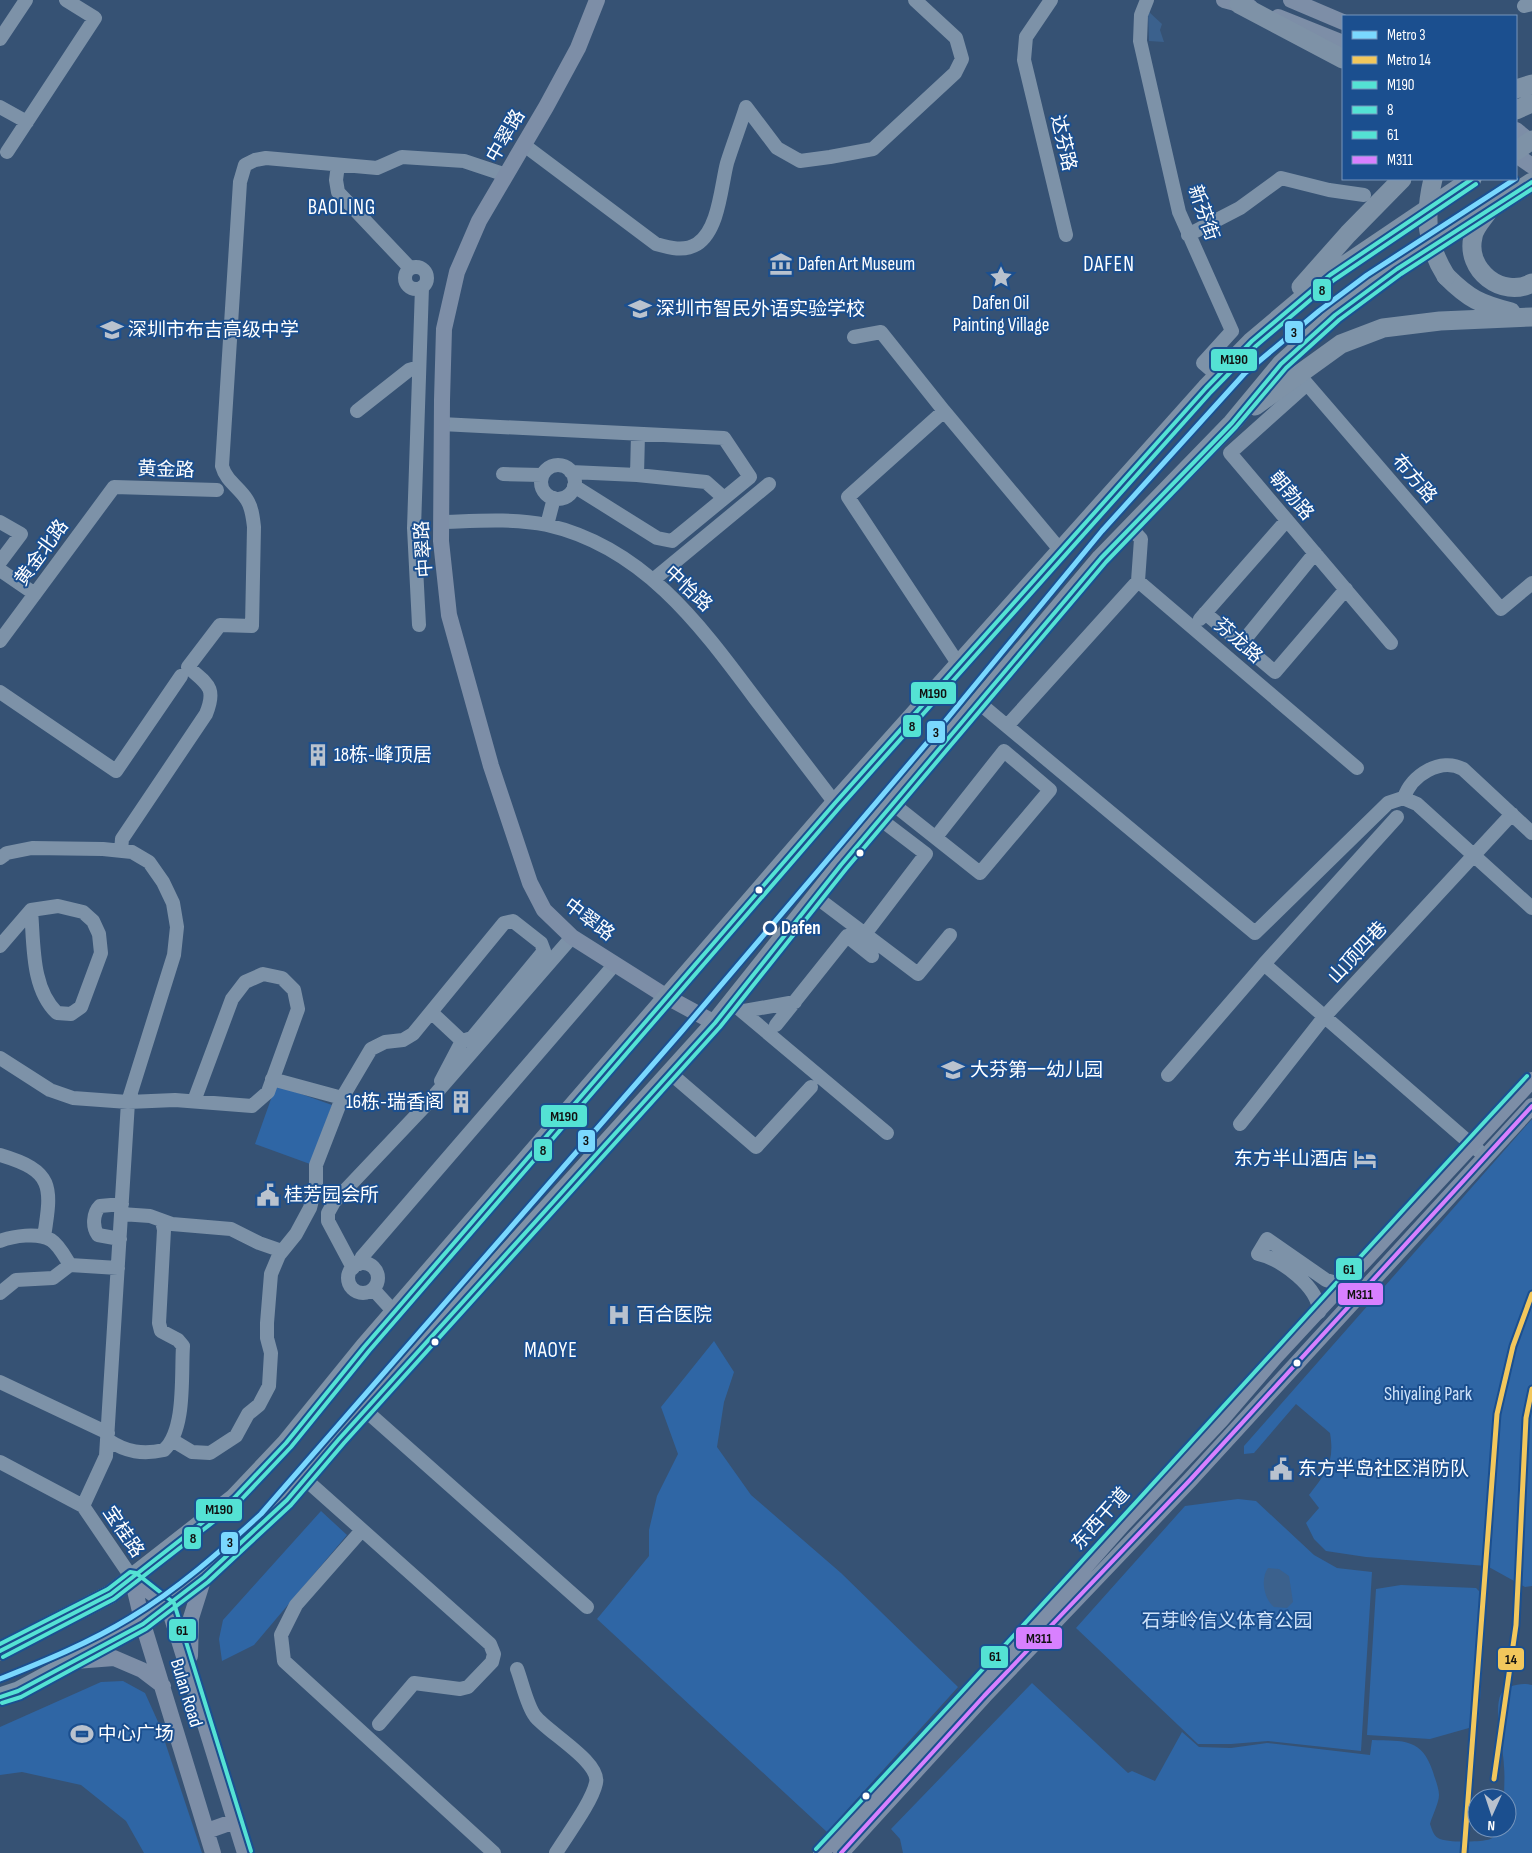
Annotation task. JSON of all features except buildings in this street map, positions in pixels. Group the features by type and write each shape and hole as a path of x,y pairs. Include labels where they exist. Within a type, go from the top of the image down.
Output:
{"highway":[{"path":"1231,2 1342,58"},
{"path":"1517,78 1532,76"},
{"path":"1517,89 1532,84"},
{"path":"1517,110 1532,103"},
{"path":"1517,150 1532,142"},
{"path":"1260,335 1348,234 1401,180"},
{"path":"1433,180 1427,213 1429,236 1434,257 1446,276 1462,292 1482,305 1532,316"},
{"path":"0,1651 102,1599 132,1578 234,1498 286,1443 394,1312 835,803 1218,376 1260,335 1330,275 1354,250 1441,180"},
{"path":"1330,275 1471,180"},
{"path":"0,1697 18,1691 144,1624 204,1577 287,1500 365,1410 715,1023 738,1007 816,897 978,702 1101,558 1232,423 1282,364 1335,314 1397,269 1532,182"},
{"path":"1492,208 1473,237 1474,258 1483,276 1494,284 1512,286 1532,283"},
{"path":"1232,423 1303,379 1341,344 1383,328 1532,316"}],"main road":[{"name":"中翠路","path":"597,0 578,48 479,221 457,272 444,329 441,424 441,522 449,615 491,766 530,883 544,910 572,937 667,997 715,1023"},
{"path":"1291,0 1342,22"},
{"path":"1231,2 1266,12 1342,43"},
{"path":"1517,131 1532,142"},
{"path":"1517,156 1532,166"},
{"name":"东西干道","path":"821,1853 1020,1640 1124,1523 1221,1420 1276,1356 1319,1312 1532,1080"},
{"name":"东西干道","path":"841,1853 984,1696 1190,1480 1532,1106"},
{"path":"190,1671 190,1618 204,1577"},
{"path":"132,1578 168,1605"},
{"name":"Bulan Road","path":"132,1578 144,1624 214,1853"},
{"name":"Bulan Road","path":"168,1605 245,1853"},
{"path":"76,1661 114,1658 142,1670 163,1686"},
{"path":"207,1831 235,1821"}],"street":[{"path":"0,39 26,0"},
{"path":"7,152 96,18 66,0"},
{"path":"524,145 656,244 670,248 687,249 699,244 710,231 727,164 746,107 777,148 800,161 830,158 873,149 956,73 962,59 956,38 915,0"},
{"name":"达芬路","path":"1051,0 1026,37 1024,60 1066,235"},
{"name":"新芬街","path":"1147,0 1141,15 1140,41 1179,212 1232,331 1203,363 1218,376"},
{"path":"0,107 27,122"},
{"path":"121,851 122,839 206,714 212,701 212,692 208,685 188,667 220,625 252,626 254,527 252,512 247,500 225,477 222,466 242,172 245,166 255,160 266,158 377,168 402,158 422,158 480,164 506,175"},
{"path":"338,165 336,180 338,192 410,268 406,274 406,282 411,287 422,288 414,528 419,625"},
{"path":"1188,235 1240,208 1281,178 1329,190 1364,195"},
{"path":"854,337 881,332 1061,551"},
{"path":"357,411 409,370 419,367"},
{"name":"朝勃路","path":"1303,379 1230,453 1391,643"},
{"name":"布方路","path":"1303,379 1501,609 1532,583"},
{"path":"944,411 848,497 958,665"},
{"path":"441,424 724,438 750,476 672,541 657,538 574,486"},
{"path":"637,475 638,434"},
{"path":"554,466 566,467 571,472 574,486 568,496 554,498 545,493 542,487 542,475 546,470 554,466"},
{"path":"571,472 637,475 706,482 724,498"},
{"path":"502,474 542,475"},
{"path":"653,580 769,484"},
{"name":"黄金路","path":"114,487 217,490"},
{"name":"黄金北路","path":"2,635 35,594 114,487"},
{"path":"547,526 554,498"},
{"name":"中怡路","path":"441,522 499,520 547,526 599,544 662,586 702,628 835,803"},
{"path":"1193,626 1287,520"},
{"path":"0,522 21,534 0,562"},
{"path":"1007,726 1138,581 1142,539 1130,527"},
{"path":"1241,644 1315,553"},
{"path":"0,570 35,594"},
{"name":"芬龙路","path":"1138,581 1357,768"},
{"path":"1205,613 1275,672 1346,589"},
{"path":"0,692 116,770 181,676"},
{"path":"978,702 1255,932 1388,803 1394,799 1404,798 1417,804 1532,908"},
{"path":"892,804 936,837 980,874 1050,790 1004,751 936,837"},
{"path":"1404,798 1408,790 1425,771 1456,765 1463,768 1532,833"},
{"name":"山顶四巷","path":"1240,1124 1325,1016 1512,814"},
{"path":"1168,1075 1264,964 1397,818"},
{"path":"865,934 926,854 880,819"},
{"path":"0,858 7,853 32,848 132,852 149,862 164,882 174,903 177,927 174,955 128,1102 106,1456 83,1506 0,1462"},
{"path":"816,897 918,974 950,935"},
{"path":"0,946 31,910 58,906 83,912 93,921 99,934 101,953 81,1007 71,1014 57,1013 46,1003 38,981 31,910"},
{"path":"172,1440 192,1452 210,1453 236,1436 248,1414 260,1405 269,1386 270,1352 267,1338 268,1296 271,1274 282,1252 296,1234 310,1208 316,1184 316,1165 342,1098 371,1050 385,1042 403,1040 413,1034 508,921 513,921 541,943 544,951 472,1038 462,1041 431,1099"},
{"path":"776,1025 847,936 872,956"},
{"path":"356,1266 332,1232 328,1221 328,1213 334,1202 431,1099 572,937"},
{"path":"356,1266 369,1265 376,1271 378,1280 373,1289 361,1293 352,1288 348,1280 356,1266 362,1257 615,964"},
{"path":"1264,964 1486,1156"},
{"path":"0,1058 62,1095 128,1102 194,1101 252,1106 268,1092 298,1009 294,990 282,978 263,974 245,982 232,999 194,1101"},
{"path":"738,1007 794,1002"},
{"path":"738,1007 887,1133"},
{"path":"431,1012 462,1041"},
{"path":"670,1073 756,1147 811,1087"},
{"path":"272,1079 342,1098"},
{"path":"0,1155 34,1167 44,1177 48,1201 44,1237"},
{"path":"120,1238 98,1235 94,1224 96,1210 100,1206 150,1216 172,1224 231,1229 282,1252"},
{"path":"0,1382 108,1436 119,1448 151,1453 164,1450 172,1440 178,1421 183,1346 178,1340 161,1331 159,1323 164,1230 162,1221"},
{"path":"0,1242 10,1237 44,1237 56,1244 70,1265"},
{"path":"1319,1312 1316,1296 1306,1285 1279,1261 1258,1254 1267,1239 1280,1246 1326,1280 1343,1285"},
{"path":"0,1293 16,1280 53,1278 70,1265 118,1268"},
{"path":"373,1289 394,1312"},
{"path":"365,1410 587,1607"},
{"path":"305,1479 490,1644 494,1654 492,1662 468,1687 460,1689 414,1683 380,1724"},
{"name":"宝桂路","path":"83,1506 132,1578"},
{"path":"362,1530 296,1606 281,1635 284,1661 494,1853"},
{"path":"517,1669 534,1716 582,1758 596,1774 597,1781 592,1793 556,1853"}],"green space":[{"path":"276,1085 332,1105 310,1164 255,1144"},
{"name":"Shiyaling Park","path":"1532,1119 1532,1586 1525,1587 1487,1566 1366,1557 1326,1551 1314,1539 1306,1523 1319,1508 1309,1495 1328,1467 1331,1452 1330,1433 1296,1404 1254,1453 1244,1454 1244,1446"},
{"path":"714,1341 734,1372 724,1402 717,1447 751,1495 841,1573 958,1687 827,1832 597,1619 649,1556 649,1530 657,1496 678,1454 661,1407"},
{"name":"石芽岭信义体育公园","path":"1238,1499 1256,1501 1314,1555 1337,1568 1372,1572 1361,1751 1268,1741 1198,1744 1076,1628 1185,1506"},
{"path":"321,1511 347,1535 254,1645 222,1661 219,1639 223,1620"},
{"path":"1401,1585 1476,1588 1486,1598 1479,1718 1476,1726 1430,1739 1367,1735 1376,1589"},
{"path":"123,1681 145,1693 159,1724 202,1853 144,1853 126,1821 81,1785 22,1772 0,1775 0,1727 101,1682"},
{"path":"1032,1683 1128,1773 1132,1771 1155,1781 1182,1732 1199,1747 1231,1748 1267,1743 1370,1755 1372,1740 1410,1744 1417,1747 1429,1761 1438,1786 1439,1798 1430,1824 1438,1838 1462,1842 1491,1838 1517,1838 1517,1788 1504,1788 1504,1759 1498,1709 1501,1694 1507,1688 1520,1684 1532,1685 1532,1853 903,1853 900,1839 891,1829"}],"shaded area":[{"path":"1148,11 1162,24 1160,30 1164,42 1149,41"},
{"path":"1268,1568 1279,1569 1289,1576 1293,1602 1287,1608 1274,1607 1268,1599 1264,1589 1264,1578"}],"metro line":[{"name":"3","path":"0,1679 83,1644 148,1607 198,1569 261,1514 682,1031 937,731 1102,531 1245,373 1319,311 1367,275 1513,180"},
{"name":"14","path":"1464,1853 1497,1414 1513,1346 1532,1294"},
{"name":"14","path":"1494,1779 1516,1625 1526,1418 1532,1389"}],"transit line":[{"name":"M190","path":"0,1651 111,1594 234,1498 286,1443 364,1347 835,803 1206,388 1252,341 1330,275 1471,180"},
{"name":"M190","path":"0,1697 18,1691 143,1624 204,1577 287,1500 339,1439 715,1023 841,865 1101,558 1232,423 1281,364 1335,315 1397,269 1532,182"},
{"name":"8","path":"3,1657 114,1599 239,1502 291,1447 369,1351 840,807 1211,392 1256,346 1334,280 1476,184"},
{"name":"8","path":"2,1703 21,1697 146,1629 208,1582 291,1505 344,1443 720,1027 846,869 1106,562 1236,427 1286,368 1339,320 1401,274 1532,189"},
{"name":"61","path":"816,1849 1527,1076"},
{"name":"M311","path":"841,1853 984,1696 1190,1480 1532,1106"},
{"name":"61","path":"0,1644 108,1589 130,1572 136,1573 174,1603 251,1851"}],"place":[{"name":"Dafen Art Museum","path":"781,264"},
{"name":"Dafen Oil Painting Village","path":"1001,277"},
{"name":"深圳市智民外语实验学校","path":"640,309"},
{"name":"深圳市布吉高级中学","path":"112,330"},
{"name":"18栋-峰顶居","path":"318,755"},
{"name":"Dafen","path":"770,928"},
{"name":"大芬第一幼儿园","path":"953,1070"},
{"name":"16栋-瑞香阁","path":"461,1102"},
{"name":"东方半山酒店","path":"1365,1159"},
{"name":"桂芳园会所","path":"268,1195"},
{"name":"百合医院","path":"619,1315"},
{"name":"东方半岛社区消防队","path":"1281,1469"},
{"name":"中心广场","path":"82,1734"}],"district":[{"name":"BAOLING","path":"342,207"},
{"name":"DAFEN","path":"1109,264"},
{"name":"MAOYE","path":"551,1350"}]}
